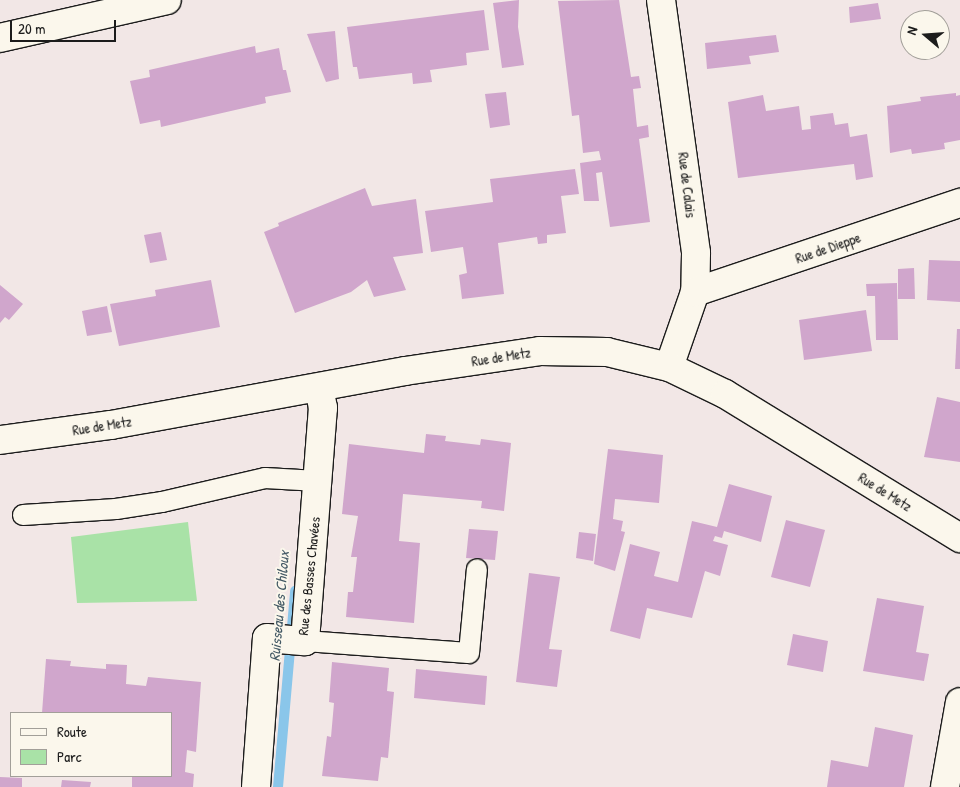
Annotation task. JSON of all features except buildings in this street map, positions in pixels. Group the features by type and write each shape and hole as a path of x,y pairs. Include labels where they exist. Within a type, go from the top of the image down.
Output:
{"street":[{"path":"0,38 167,0"},
{"name":"Rue de Calais","path":"661,0 696,252 695,292 669,367"},
{"name":"Rue de Dieppe","path":"695,292 960,203"},
{"name":"Rue de Metz","path":"0,440 111,425 319,387 540,351 607,352 669,367 725,394 960,538"},
{"name":"Rue des Basses Chavées","path":"256,787 267,638 305,641 323,408 319,387"},
{"path":"945,787 960,702"}],"lane":[{"path":"23,515 116,509 162,502 265,478 318,481"},
{"path":"305,641 469,654 477,569"}],"green space":[{"path":"188,522 197,601 77,603 71,537"}],"waterway":[{"name":"Ruisseau des Chiloux","path":"278,787 295,591"}]}
